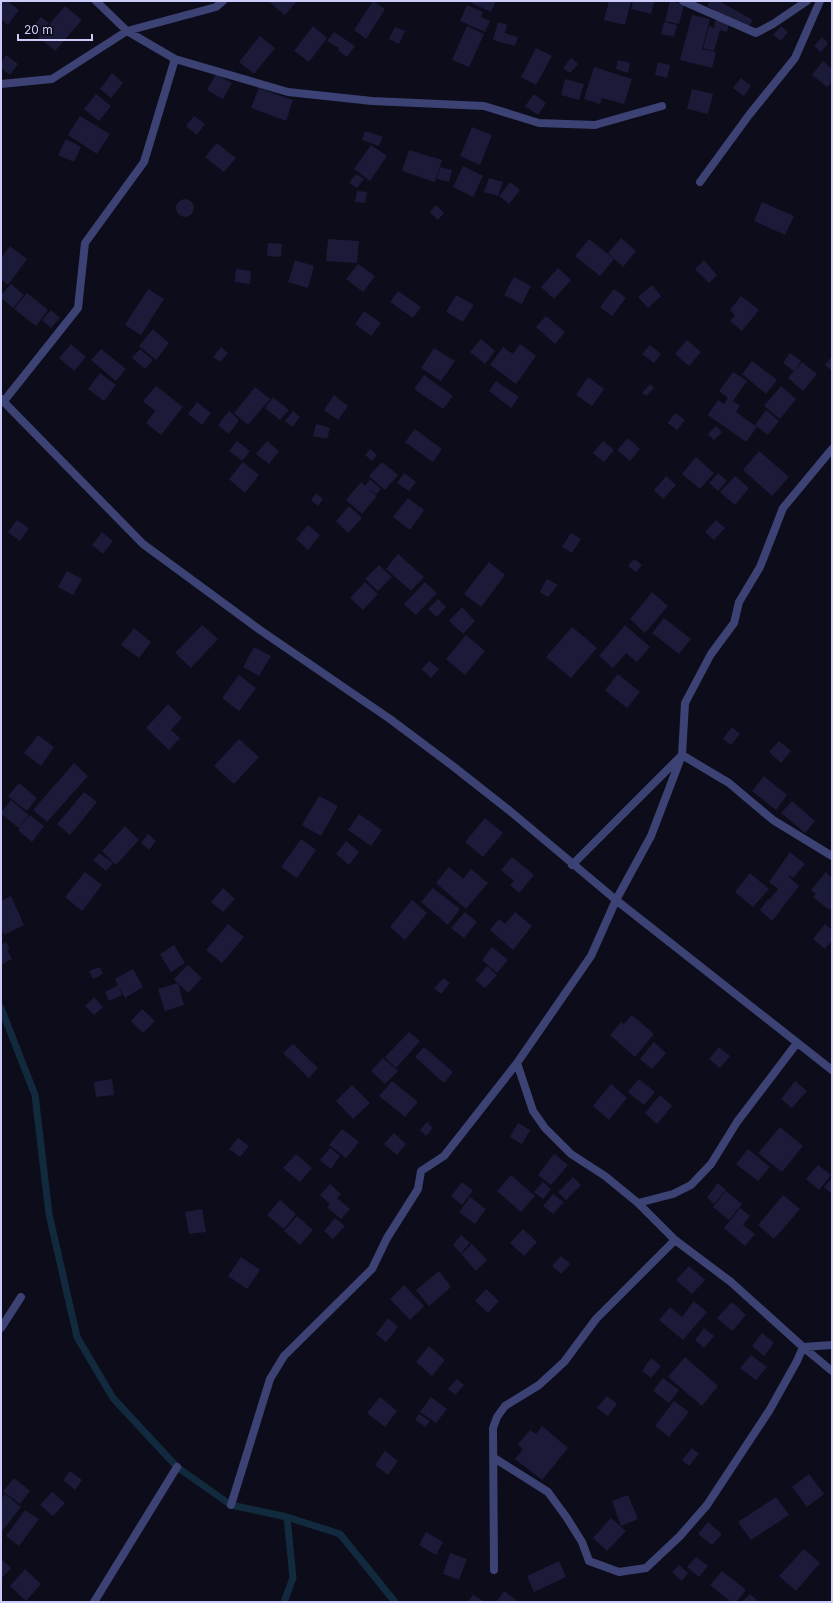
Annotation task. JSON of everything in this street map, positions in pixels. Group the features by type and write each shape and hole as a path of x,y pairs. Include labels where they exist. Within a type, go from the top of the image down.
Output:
{"street":[{"path":"96,1 127,31 175,59 288,92 372,101 484,106 539,123 595,125 662,106"},
{"path":"1,84 52,79 127,31 216,7 223,1"},
{"path":"683,1 756,33 773,24 807,1"},
{"path":"700,182 749,115 795,58 820,1"},
{"path":"175,59 144,162 85,243 78,308 2,400 143,544 260,630 390,719 454,766 510,811 572,865 797,1043 831,1068"},
{"path":"231,1505 270,1379 284,1356 372,1269 387,1238 418,1189 421,1172 444,1156 517,1063 591,956 616,900 650,836 682,755 685,703 711,654 734,623 739,602 760,567 783,508 832,449"},
{"path":"572,865 682,755"},
{"path":"682,755 729,783 773,820 832,856"},
{"path":"638,1203 673,1194 691,1185 711,1164 737,1122 797,1043"},
{"path":"517,1063 532,1111 545,1128 570,1154 605,1176 638,1203 675,1240 731,1282 803,1347 832,1370"},
{"path":"494,1570 493,1428 497,1417 505,1406 539,1385 564,1362 596,1319 675,1240"},
{"path":"1,1328 21,1297"},
{"path":"803,1347 832,1345"},
{"path":"494,1458 548,1492 582,1542 589,1561 619,1572 646,1568 680,1536 707,1505 769,1411 798,1361 803,1347"},
{"path":"94,1602 177,1467"}],"building":[{"path":"2,1 7,1 19,10 8,25 1,19"},
{"path":"268,1 297,1 285,15"},
{"path":"373,1 385,9 366,39 354,30"},
{"path":"467,1 496,1 491,12"},
{"path":"609,1 631,1 625,25 604,20"},
{"path":"633,1 654,2 651,14 631,9"},
{"path":"670,1 684,5 679,24 665,21"},
{"path":"710,1 719,1 753,20 747,29 707,6"},
{"path":"467,5 483,12 481,17 490,21 485,32 460,21"},
{"path":"65,6 82,20 55,51 38,37"},
{"path":"692,15 710,19 702,49 716,52 712,68 680,60"},
{"path":"41,17 49,23 39,35 31,29"},
{"path":"715,20 729,23 727,32 720,30 714,51 703,48 709,26 714,28"},
{"path":"498,22 507,25 505,33 518,37 515,46 493,40"},
{"path":"664,22 677,25 674,37 661,34"},
{"path":"313,26 327,38 309,62 294,51"},
{"path":"467,26 484,34 469,67 452,60"},
{"path":"781,26 788,32 781,41 773,35"},
{"path":"395,27 405,31 399,44 389,39"},
{"path":"334,32 355,46 347,57 338,50 339,48 327,41"},
{"path":"260,36 275,48 254,74 239,62"},
{"path":"822,37 828,43 821,52 814,46"},
{"path":"536,48 552,56 536,85 521,77"},
{"path":"6,55 18,64 10,75 1,68 1,63"},
{"path":"571,58 578,64 570,73 563,68"},
{"path":"618,60 630,63 628,73 616,69"},
{"path":"823,61 832,69 832,82 827,87 812,75"},
{"path":"658,62 670,65 667,78 655,75"},
{"path":"594,67 632,79 624,104 602,98 600,104 584,99"},
{"path":"112,73 123,83 111,98 100,89"},
{"path":"216,74 232,83 223,99 207,90"},
{"path":"741,78 751,86 744,96 733,88"},
{"path":"565,79 584,84 579,100 561,95"},
{"path":"259,88 293,100 286,121 251,108"},
{"path":"692,89 713,94 708,114 687,109"},
{"path":"96,94 111,106 99,121 84,109"},
{"path":"534,94 546,103 538,115 525,106"},
{"path":"80,116 110,134 97,154 68,135"},
{"path":"194,116 205,124 197,135 186,126"},
{"path":"472,127 492,135 480,165 460,156"},
{"path":"365,131 383,137 379,146 362,140"},
{"path":"66,139 81,147 74,162 58,155"},
{"path":"217,143 236,158 224,172 205,157"},
{"path":"371,145 387,156 370,181 354,169"},
{"path":"409,150 442,160 435,182 402,171"},
{"path":"463,166 483,176 473,197 453,187"},
{"path":"440,167 452,170 449,182 437,179"},
{"path":"356,174 364,179 357,188 349,183"},
{"path":"489,178 503,182 498,196 484,192"},
{"path":"510,182 520,190 509,204 499,196"},
{"path":"357,191 367,192 365,203 355,202"},
{"path":"181,199 189,199 194,204 192,215 189,217 181,217 176,212 176,204"},
{"path":"762,202 794,216 785,235 754,221"},
{"path":"436,205 444,213 438,220 430,212"},
{"path":"621,238 636,251 623,267 608,253"},
{"path":"328,239 359,241 357,263 326,261"},
{"path":"589,239 614,259 600,276 575,256"},
{"path":"268,243 282,244 281,257 267,256"},
{"path":"10,246 27,259 8,285 1,279 1,258"},
{"path":"295,260 314,266 308,288 288,282"},
{"path":"704,260 717,275 709,283 695,269"},
{"path":"358,264 375,276 363,292 346,279"},
{"path":"558,268 571,280 554,299 541,287"},
{"path":"236,269 251,271 250,284 235,282"},
{"path":"514,277 531,286 522,304 504,295"},
{"path":"11,284 24,295 13,308 1,298 1,295"},
{"path":"652,285 661,296 648,308 638,297"},
{"path":"148,289 164,299 141,335 125,325"},
{"path":"614,289 626,298 612,316 600,307"},
{"path":"398,291 421,307 413,318 390,302"},
{"path":"27,293 48,310 36,326 14,309"},
{"path":"456,295 474,305 463,322 446,312"},
{"path":"741,296 759,310 742,331 730,321 735,315 730,310"},
{"path":"51,310 60,318 51,328 42,320"},
{"path":"364,311 381,323 371,336 355,324"},
{"path":"546,316 565,332 555,344 536,327"},
{"path":"153,329 169,343 156,360 139,346"},
{"path":"481,339 495,351 485,364 470,352"},
{"path":"687,340 701,352 689,366 675,354"},
{"path":"71,344 86,357 74,371 59,358"},
{"path":"520,344 536,356 516,384 490,365 503,347 513,354"},
{"path":"650,345 661,354 654,363 642,354"},
{"path":"221,347 228,353 220,362 213,357"},
{"path":"434,348 455,361 441,381 421,368"},
{"path":"101,349 126,369 116,381 91,360"},
{"path":"140,349 153,360 145,369 132,358"},
{"path":"790,353 801,361 795,370 802,362 817,374 803,391 788,378 794,371 783,363"},
{"path":"832,356 832,371 825,365"},
{"path":"752,361 777,380 766,394 742,374"},
{"path":"733,372 747,381 733,401 740,406 736,412 757,427 746,442 708,415 718,400 724,404 728,398 719,391"},
{"path":"100,373 116,385 104,401 88,389"},
{"path":"424,375 453,396 443,409 414,389"},
{"path":"588,377 604,389 592,406 576,395"},
{"path":"496,381 519,397 511,408 489,391"},
{"path":"650,384 654,388 646,396 642,393"},
{"path":"156,386 183,407 161,435 146,423 155,411 143,401"},
{"path":"781,386 796,399 780,419 764,406"},
{"path":"255,387 270,399 248,425 234,413"},
{"path":"334,395 348,406 338,420 324,410"},
{"path":"273,397 289,410 280,420 265,408"},
{"path":"197,402 211,413 202,425 188,414"},
{"path":"766,410 779,421 768,435 755,425"},
{"path":"229,411 239,420 229,434 218,425"},
{"path":"293,411 300,417 292,427 285,421"},
{"path":"675,413 685,420 677,430 668,423"},
{"path":"316,424 330,428 327,439 313,436"},
{"path":"716,426 722,432 714,440 708,434"},
{"path":"415,429 442,449 433,462 405,442"},
{"path":"628,438 640,449 630,461 617,450"},
{"path":"237,441 250,451 242,461 229,451"},
{"path":"267,441 279,451 269,464 256,454"},
{"path":"603,441 614,450 604,462 593,453"},
{"path":"370,449 377,455 372,461 365,455"},
{"path":"759,451 789,477 772,496 743,470"},
{"path":"696,457 714,473 700,489 682,474"},
{"path":"243,462 259,475 245,493 229,479"},
{"path":"382,462 398,475 385,490 369,476"},
{"path":"404,473 416,482 409,491 397,483"},
{"path":"718,473 727,481 718,491 709,483"},
{"path":"666,476 676,485 663,499 654,490"},
{"path":"735,476 749,488 735,505 720,492"},
{"path":"370,479 381,489 376,494 365,486"},
{"path":"361,482 377,496 362,514 346,500"},
{"path":"316,493 323,499 318,506 311,500"},
{"path":"408,498 424,510 410,530 393,517"},
{"path":"349,506 362,518 348,533 336,521"},
{"path":"17,520 29,528 20,541 8,532"},
{"path":"716,520 725,528 714,540 705,532"},
{"path":"308,525 320,535 308,550 296,539"},
{"path":"102,532 113,541 103,554 92,545"},
{"path":"571,533 581,539 572,553 562,547"},
{"path":"398,554 424,577 411,591 386,569"},
{"path":"634,559 642,565 636,572 628,566"},
{"path":"489,562 505,575 481,607 464,594"},
{"path":"379,565 392,577 378,591 365,579"},
{"path":"67,571 82,579 73,595 58,587"},
{"path":"547,579 558,585 548,597 540,592"},
{"path":"365,582 378,594 363,610 350,598"},
{"path":"425,582 437,593 416,615 404,604"},
{"path":"652,592 668,606 645,633 630,619"},
{"path":"438,599 446,607 437,617 428,609"},
{"path":"462,607 475,621 463,634 449,621"},
{"path":"664,618 691,639 679,654 652,633"},
{"path":"202,625 218,639 191,668 175,653"},
{"path":"625,625 650,647 637,662 626,653 613,668 599,656"},
{"path":"572,627 597,648 571,678 546,657"},
{"path":"134,628 151,642 139,658 121,645"},
{"path":"466,635 485,651 465,675 446,659"},
{"path":"254,647 271,656 259,676 243,667"},
{"path":"429,661 439,669 431,678 422,669"},
{"path":"618,674 640,692 627,708 605,690"},
{"path":"239,675 256,688 239,711 222,698"},
{"path":"168,704 182,718 171,730 180,738 169,750 146,728"},
{"path":"732,727 740,734 731,745 723,739"},
{"path":"38,735 54,747 41,766 24,753"},
{"path":"239,739 259,757 234,784 214,766"},
{"path":"779,741 791,751 781,763 769,752"},
{"path":"74,763 88,776 47,822 33,810"},
{"path":"764,776 787,795 776,810 752,791"},
{"path":"19,783 37,798 27,811 8,796"},
{"path":"84,792 97,802 70,835 57,824"},
{"path":"319,796 338,806 321,836 302,825"},
{"path":"11,800 29,815 19,828 1,814"},
{"path":"792,801 815,821 805,833 781,813"},
{"path":"359,814 382,830 371,846 348,830"},
{"path":"30,815 44,826 32,842 18,830"},
{"path":"485,818 503,833 483,857 465,842"},
{"path":"125,826 139,840 116,865 102,851"},
{"path":"148,834 156,841 149,850 141,843"},
{"path":"301,839 316,850 297,878 281,867"},
{"path":"346,841 359,852 349,865 336,854"},
{"path":"790,852 805,864 793,878 789,875 788,876 799,886 772,921 760,910 768,899 769,900 778,889 769,882"},
{"path":"99,853 113,863 106,871 93,860"},
{"path":"512,857 534,875 519,893 510,885 514,881 501,870"},
{"path":"449,867 463,879 471,869 488,883 466,909 436,883"},
{"path":"85,872 102,885 82,911 65,897"},
{"path":"826,872 832,878 832,907 829,910 813,897 816,894 811,890"},
{"path":"750,873 769,889 753,907 735,892"},
{"path":"223,888 235,899 223,912 211,902"},
{"path":"433,888 460,909 448,925 421,902"},
{"path":"11,896 24,925 4,935 1,928 1,901"},
{"path":"412,900 427,913 405,940 390,927"},
{"path":"465,912 477,922 464,938 451,928"},
{"path":"515,912 532,926 513,950 490,930 499,919 505,924"},
{"path":"228,924 244,937 222,963 206,950"},
{"path":"825,924 832,930 832,940 825,949 813,939"},
{"path":"6,942 10,948 7,950 12,959 1,965 1,945"},
{"path":"174,945 185,963 171,972 160,954"},
{"path":"492,947 508,960 497,973 482,960"},
{"path":"188,965 202,978 188,993 174,979"},
{"path":"487,966 497,975 485,988 475,980"},
{"path":"100,967 103,974 93,979 89,971"},
{"path":"133,969 143,987 125,998 119,987 122,995 109,1001 105,992 118,985 115,979"},
{"path":"444,978 450,983 441,994 434,988"},
{"path":"178,983 184,1005 165,1011 158,989"},
{"path":"94,997 103,1007 94,1015 85,1006"},
{"path":"142,1009 155,1021 143,1033 131,1021"},
{"path":"632,1015 654,1034 635,1057 610,1035 621,1022 624,1024"},
{"path":"409,1032 420,1041 396,1068 385,1057"},
{"path":"654,1042 666,1053 652,1069 640,1059"},
{"path":"293,1044 318,1068 309,1078 283,1053"},
{"path":"424,1047 453,1072 444,1083 415,1057"},
{"path":"719,1047 730,1056 720,1068 709,1059"},
{"path":"383,1058 398,1071 385,1084 371,1071"},
{"path":"112,1079 114,1095 96,1097 94,1082"},
{"path":"639,1079 655,1092 644,1105 628,1092"},
{"path":"392,1081 418,1102 405,1117 379,1096"},
{"path":"795,1081 807,1091 792,1108 781,1099"},
{"path":"611,1084 627,1098 609,1120 593,1106"},
{"path":"352,1085 370,1103 353,1119 336,1101"},
{"path":"660,1095 672,1106 657,1124 645,1113"},
{"path":"427,1122 433,1128 426,1136 420,1130"},
{"path":"518,1123 530,1130 522,1144 510,1137"},
{"path":"780,1127 803,1146 782,1172 758,1153"},
{"path":"342,1129 359,1142 346,1158 329,1145"},
{"path":"394,1133 406,1144 397,1155 384,1144"},
{"path":"238,1138 249,1146 240,1157 229,1149"},
{"path":"330,1148 340,1156 331,1169 320,1160"},
{"path":"748,1149 770,1167 758,1181 736,1164"},
{"path":"296,1154 312,1168 300,1182 283,1168"},
{"path":"554,1154 568,1165 551,1185 538,1175"},
{"path":"818,1165 831,1175 819,1190 806,1179"},
{"path":"511,1175 535,1196 521,1212 497,1191"},
{"path":"573,1177 581,1185 566,1200 558,1192"},
{"path":"832,1178 832,1194 824,1187"},
{"path":"462,1182 473,1191 462,1205 451,1196"},
{"path":"543,1182 551,1189 543,1199 534,1192"},
{"path":"718,1183 726,1190 714,1204 707,1197"},
{"path":"330,1184 341,1194 337,1198 350,1209 341,1219 327,1207 330,1204 320,1195"},
{"path":"726,1191 742,1204 729,1220 713,1207"},
{"path":"553,1194 564,1202 553,1214 543,1206"},
{"path":"783,1195 800,1209 774,1239 758,1225"},
{"path":"470,1197 486,1209 475,1224 459,1212"},
{"path":"280,1200 296,1214 284,1229 267,1215"},
{"path":"740,1208 750,1216 743,1225 755,1234 745,1246 724,1228"},
{"path":"202,1209 206,1232 189,1234 185,1212"},
{"path":"297,1216 313,1230 300,1245 284,1231"},
{"path":"335,1218 345,1226 333,1239 324,1231"},
{"path":"523,1229 537,1242 524,1256 510,1243"},
{"path":"461,1235 470,1243 461,1253 453,1245"},
{"path":"472,1244 487,1260 476,1271 461,1254"},
{"path":"561,1256 570,1264 561,1274 552,1266"},
{"path":"241,1257 260,1270 247,1289 228,1276"},
{"path":"689,1266 705,1280 692,1294 676,1280"},
{"path":"439,1271 451,1287 429,1306 416,1290"},
{"path":"404,1285 424,1306 410,1320 390,1299"},
{"path":"486,1289 499,1301 488,1313 475,1301"},
{"path":"694,1301 707,1312 683,1340 659,1320 670,1307 682,1317"},
{"path":"732,1302 746,1315 732,1331 717,1318"},
{"path":"388,1318 398,1327 386,1342 376,1334"},
{"path":"704,1328 714,1336 704,1348 695,1340"},
{"path":"762,1333 774,1343 764,1356 752,1346"},
{"path":"429,1346 445,1360 432,1376 416,1362"},
{"path":"751,1355 767,1367 756,1380 740,1368"},
{"path":"685,1357 718,1386 702,1406 668,1377"},
{"path":"651,1358 661,1366 651,1378 642,1371"},
{"path":"663,1378 679,1390 669,1403 653,1391"},
{"path":"457,1379 464,1385 455,1395 448,1389"},
{"path":"607,1396 617,1404 608,1416 597,1408"},
{"path":"380,1397 397,1411 385,1427 367,1413"},
{"path":"431,1397 447,1409 436,1423 420,1412"},
{"path":"674,1401 689,1412 669,1437 655,1426"},
{"path":"419,1414 430,1421 426,1427 415,1420"},
{"path":"542,1426 568,1448 542,1480 515,1459 523,1449 518,1444 530,1430 536,1434"},
{"path":"692,1448 699,1454 689,1466 682,1460"},
{"path":"385,1451 398,1461 388,1475 375,1465"},
{"path":"70,1471 82,1480 75,1490 63,1480"},
{"path":"809,1474 824,1494 807,1507 792,1487"},
{"path":"14,1478 30,1491 20,1504 3,1491"},
{"path":"52,1492 65,1503 53,1516 40,1505"},
{"path":"5,1494 21,1507 2,1531 1,1499"},
{"path":"628,1495 638,1519 621,1526 612,1501"},
{"path":"776,1497 789,1515 751,1540 738,1522"},
{"path":"25,1510 39,1519 19,1546 6,1536"},
{"path":"611,1518 626,1531 607,1551 593,1538"},
{"path":"708,1522 722,1534 712,1545 698,1534"},
{"path":"426,1532 443,1542 436,1555 419,1545"},
{"path":"804,1549 820,1563 796,1591 779,1576"},
{"path":"450,1553 467,1559 459,1580 443,1574"},
{"path":"696,1557 708,1566 699,1577 687,1567"},
{"path":"1,1559 11,1568 1,1579"},
{"path":"559,1561 566,1577 534,1592 527,1576"},
{"path":"679,1565 688,1573 682,1581 672,1572"},
{"path":"25,1569 41,1584 26,1601 10,1586"},
{"path":"722,1571 746,1590 736,1602 731,1602 710,1585"},
{"path":"504,1591 519,1602 496,1602"},
{"path":"750,1594 759,1602 742,1602"},
{"path":"473,1595 485,1602 468,1602"}],"waterway":[{"path":"1,1008 35,1095 49,1214 77,1337 113,1398 177,1467 231,1505 287,1517 340,1534 395,1602"},
{"path":"284,1602 293,1578 287,1517"}]}
